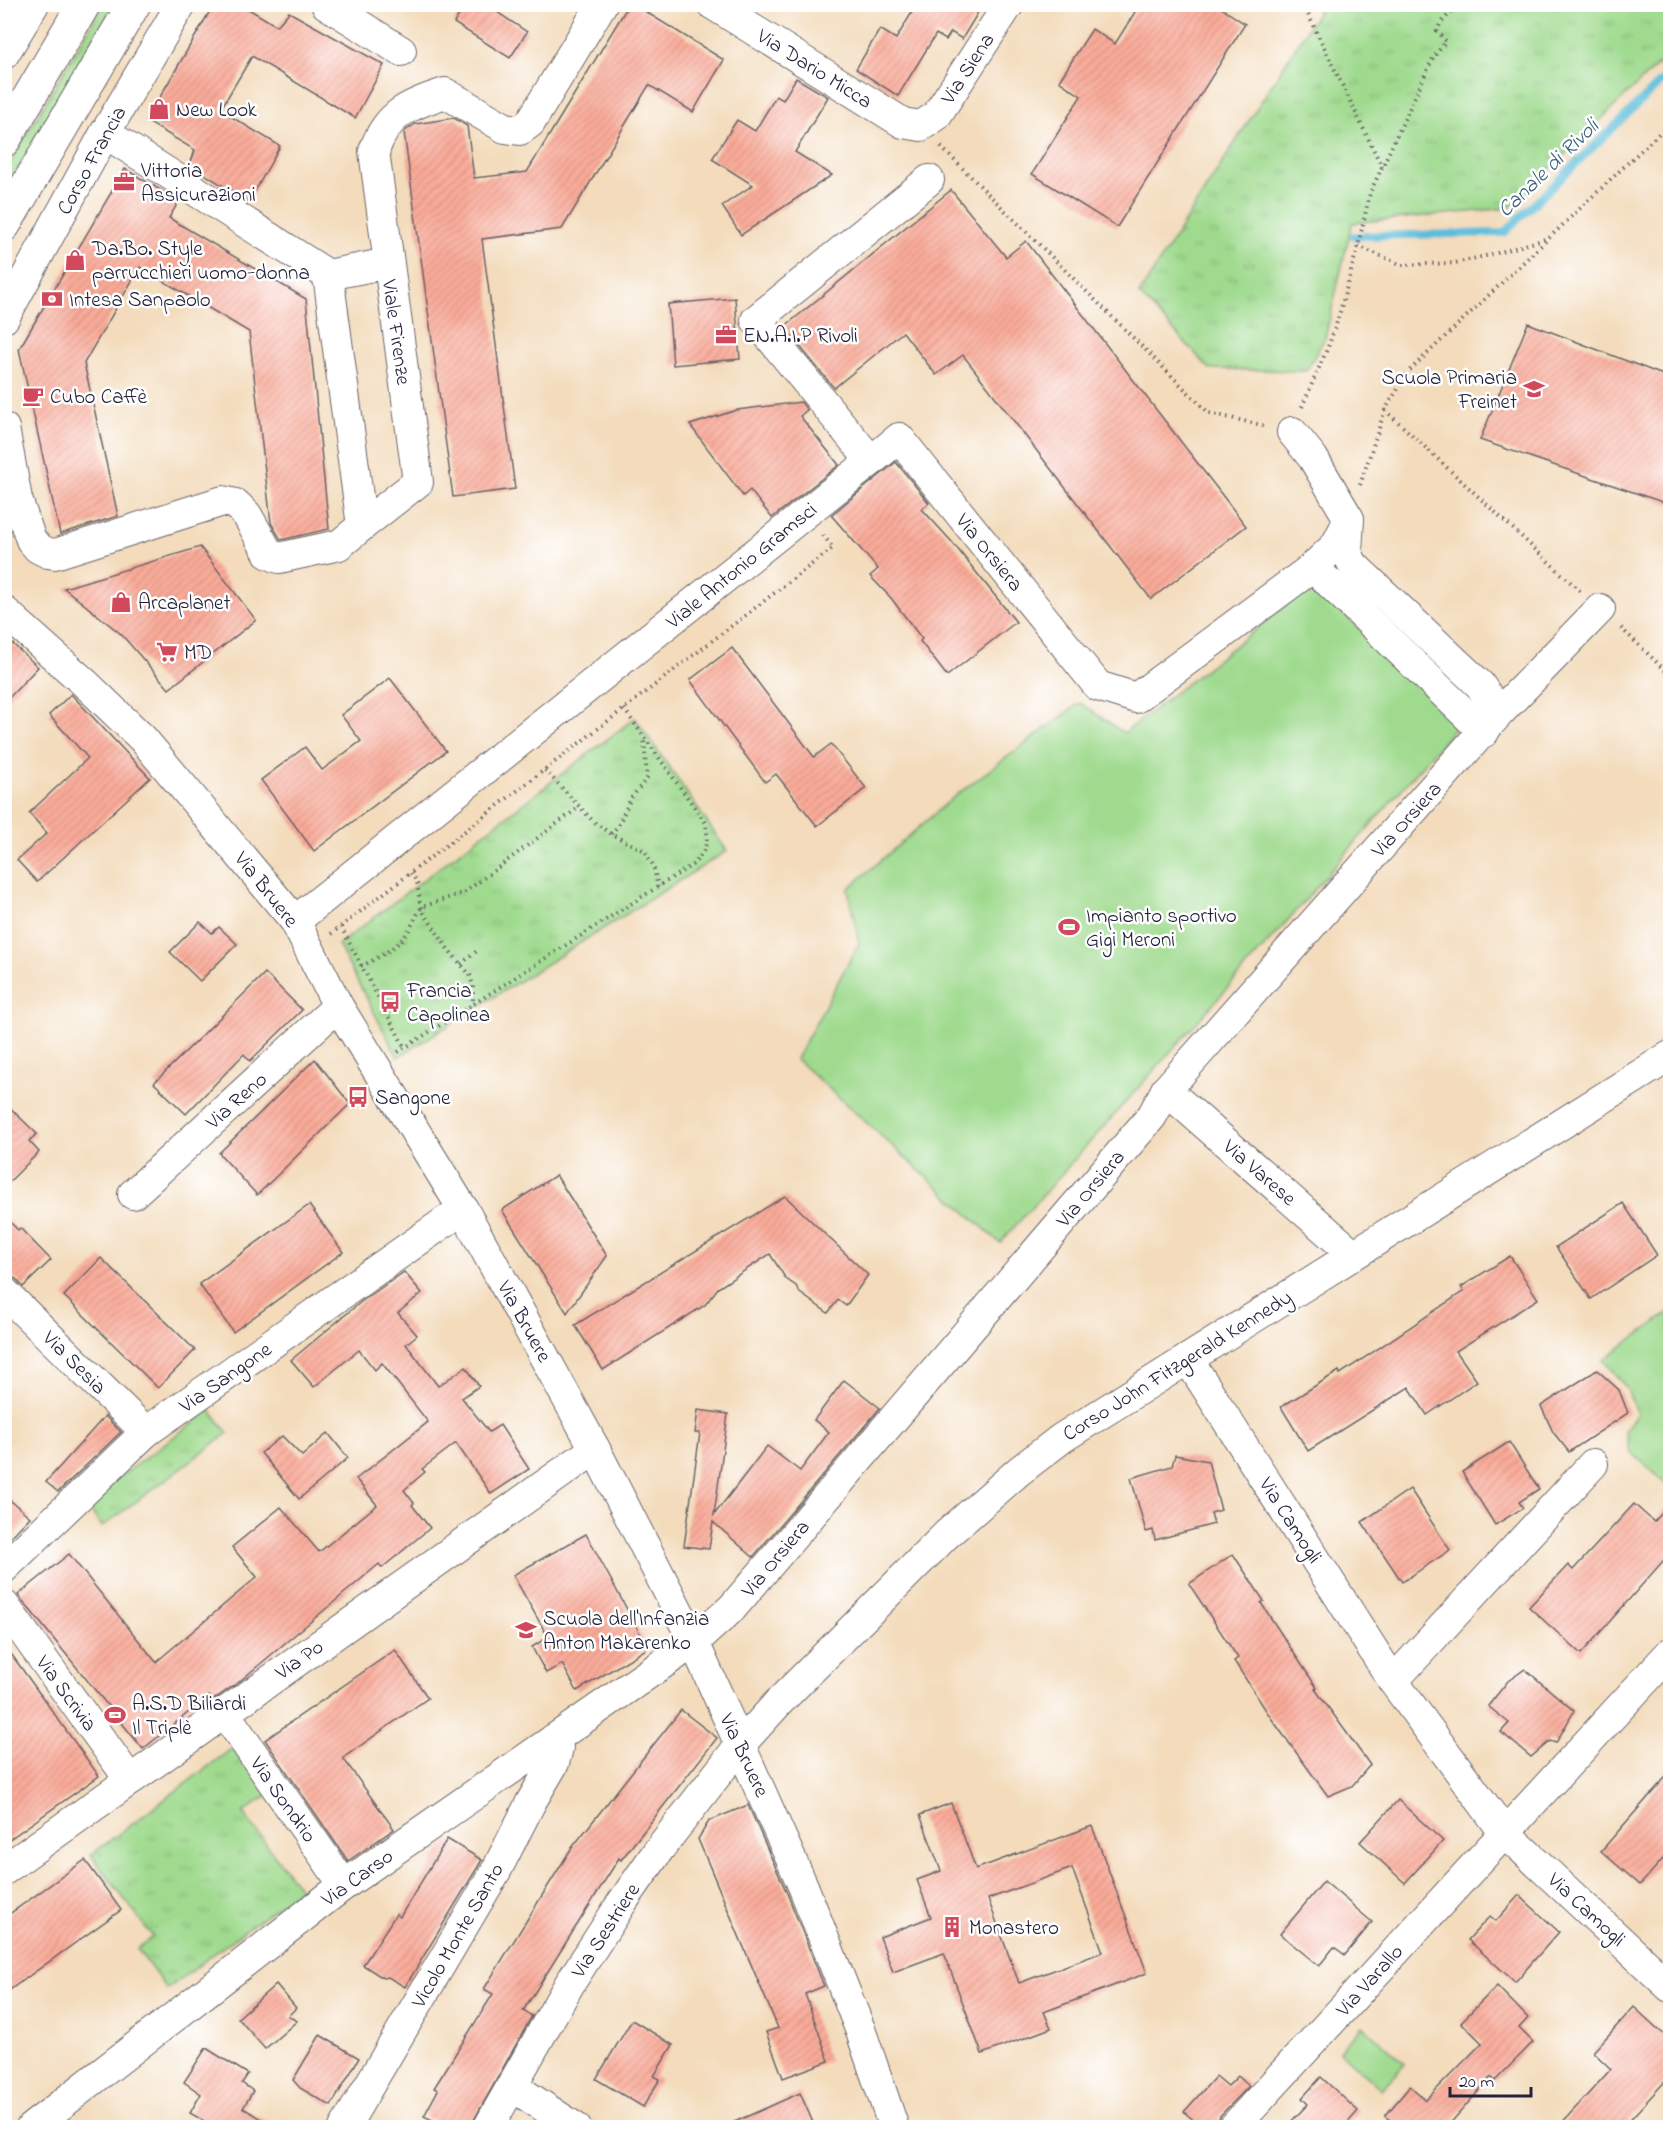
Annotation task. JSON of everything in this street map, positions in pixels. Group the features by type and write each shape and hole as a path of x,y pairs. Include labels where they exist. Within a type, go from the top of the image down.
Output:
{"main road":[{"path":"4,140 84,4"},
{"name":"Corso Francia","path":"4,225 134,4"}],"street":[{"path":"4,54 34,4"},
{"name":"Corso Francia","path":"4,318 105,134 181,4"},
{"path":"326,4 401,51"},
{"name":"Viale Firenze","path":"11,502 38,549 55,554 223,501 236,504 247,515 269,554 279,558 339,545 417,482 374,151 380,135 395,117 410,105 445,93 505,128 520,130 530,123 602,4"},
{"name":"Via Dario Micca","path":"712,4 903,123 921,126"},
{"name":"Via Siena","path":"921,126 936,116 1008,4"},
{"path":"105,134 328,275 388,263"},
{"path":"871,461 756,320 929,180"},
{"path":"328,275 362,526"},
{"path":"4,428 11,502"},
{"path":"1292,432 1313,458 1349,519 1347,552 1353,565 1480,685 1491,723"},
{"name":"Via Orsiera","path":"871,461 899,438 1098,686 1136,698 1313,567 1336,545 1349,519"},
{"name":"Viale Antonio Gramsci","path":"295,921 871,461"},
{"path":"1313,567 1491,723"},
{"name":"Via Orsiera","path":"694,1642 732,1608 1152,1116 1166,1090 1491,723 1600,609"},
{"name":"Via Bruere","path":"4,611 143,739 295,921 338,1006 463,1209 595,1449 694,1642 762,1790 837,1968 894,2127"},
{"name":"Via Reno","path":"133,1194 338,1006"},
{"name":"Corso John Fitzgerald Kennedy","path":"740,1745 778,1703 946,1535 1019,1471 1062,1438 1671,1056"},
{"name":"Via Varese","path":"1166,1090 1353,1254"},
{"name":"Via Sangone","path":"4,1568 146,1432 463,1209"},
{"name":"Via Sesia","path":"4,1292 146,1432"},
{"name":"Via Camogli","path":"1188,1359 1393,1681 1504,1832 1671,1987"},
{"name":"Via Po","path":"4,1870 595,1449"},
{"path":"1393,1681 1593,1464"},
{"name":"Via Scrivia","path":"4,1605 130,1780"},
{"name":"Via Carso","path":"32,2127 344,1885 694,1642"},
{"path":"1504,1832 1671,1653"},
{"name":"Via Sondrio","path":"224,1712 344,1885"},
{"name":"Vicolo Monte Santo","path":"345,2127 497,1869 554,1763 558,1748 554,1739"},
{"name":"Via Sestriere","path":"489,2127 570,1983 623,1900 740,1745"},
{"name":"Via Varallo","path":"1233,2127 1504,1832"},
{"path":"512,2086 576,2127"}],"path":[{"path":"1303,4 1382,167"},
{"path":"921,126 1209,413 1292,432 1328,347 1358,246 1370,193 1433,58 1446,41 1437,31 1440,24 1458,4"},
{"path":"1349,519 1368,467 1384,410 1409,372 1671,123"},
{"path":"1358,246 1402,265 1455,263 1548,238"},
{"path":"1384,410 1671,675"},
{"path":"310,951 833,548 807,513"},
{"path":"376,1066 699,860 708,836 705,822 624,709"},
{"path":"611,834 618,826 631,798 647,778 644,737"},
{"path":"545,770 578,808 594,822 611,834 645,851 653,865 658,887"},
{"path":"362,966 379,957 400,941 408,932 422,907 465,892 578,808"},
{"path":"411,873 417,882 422,907 443,942 470,975 473,986 473,1005"},
{"path":"341,927 405,1048"},
{"path":"461,964 478,950"},
{"path":"1671,1001 1671,1028"}],"green space":[{"path":"1323,4 1670,5 1670,53 1509,208 1352,223 1325,338 1306,371 1210,369 1139,294"},
{"path":"103,5 114,5 5,191 5,171"},
{"name":"Impianto sportivo Gigi Meroni","path":"1313,584 1458,724 1296,911 1000,1243 796,1059 859,943 848,889 956,795 1080,703 1124,733"},
{"path":"635,718 727,851 398,1057 338,945"},
{"path":"1670,1312 1670,1487 1630,1451 1625,1431 1637,1414 1626,1387 1603,1360"},
{"path":"210,1410 228,1433 102,1527 85,1503"},
{"path":"242,1741 277,1788 243,1813 300,1889 167,1989 137,1949 153,1937 91,1855"},
{"path":"1363,2026 1405,2064 1381,2089 1339,2051"}],"building":[{"path":"214,4 240,4 277,26 289,12 384,65 355,118 252,56 220,110 280,146 249,202 190,165 195,150 146,121"},
{"path":"466,4 485,4 527,32 510,58 454,23"},
{"path":"629,4 633,4 724,60 693,112 649,85 562,229 482,239 515,489 453,497 404,132 415,124 454,118 467,126 474,178 527,172"},
{"path":"917,4 983,4 962,39 951,32 946,40 936,34 898,96 856,69 880,29 896,39"},
{"path":"1140,4 1215,4 1245,24 1117,227 1032,174 1081,96 1059,81 1092,29 1115,44"},
{"path":"796,78 828,97 795,152 832,175 741,235 722,206 753,185 712,159 737,120 755,131 776,96 783,100"},
{"path":"125,169 179,201 169,218 306,299 329,529 281,540 271,523 249,332 140,267 84,363 118,516 60,534 19,349"},
{"path":"951,190 1006,257 1026,241 1246,526 1151,599 963,355 936,375 903,332 834,388 784,327"},
{"path":"735,298 740,359 673,365 668,304"},
{"path":"1528,323 1671,378 1671,505 1480,440"},
{"path":"801,402 807,410 800,416 839,465 772,518 750,490 743,496 690,425 737,410"},
{"path":"896,462 929,503 922,509 952,542 1016,622 947,676 891,598 870,576 878,569 831,515"},
{"path":"200,547 256,620 169,689 121,634 64,588"},
{"path":"4,636 38,667 4,703"},
{"path":"732,648 814,757 831,744 866,788 817,826 776,774 765,782 690,680"},
{"path":"390,678 446,751 314,851 261,780 305,747 322,770 361,741 341,715"},
{"path":"71,694 150,778 37,882 17,860 47,833 29,813 88,758 49,715"},
{"path":"200,922 212,933 219,927 237,944 200,981 170,952"},
{"path":"265,973 302,1010 250,1061 244,1054 186,1114 154,1083"},
{"path":"315,1059 350,1104 257,1195 219,1153"},
{"path":"4,1102 37,1134 29,1141 39,1152 4,1187"},
{"path":"556,1175 607,1256 567,1313 502,1210"},
{"path":"785,1196 868,1275 846,1306 838,1300 828,1313 800,1293 796,1286 786,1279 770,1254 718,1288 705,1305 603,1370 575,1325"},
{"path":"1623,1203 1657,1255 1591,1299 1556,1247"},
{"path":"309,1205 343,1252 233,1332 199,1284"},
{"path":"4,1216 18,1230 20,1228 51,1260 23,1287 16,1279 4,1273"},
{"path":"1510,1256 1538,1299 1456,1351 1477,1381 1427,1415 1409,1387 1308,1451 1281,1407 1339,1371 1340,1374 1464,1291 1461,1287"},
{"path":"101,1258 195,1350 158,1388 64,1296"},
{"path":"404,1272 422,1293 398,1313 417,1335 406,1344 438,1386 466,1367 479,1386 462,1398 489,1432 500,1425 529,1469 491,1494 456,1443 422,1469 425,1472 404,1490 414,1503 412,1505 430,1528 382,1568 379,1564 240,1681 213,1700 209,1696 143,1749 18,1595 69,1554 156,1662 257,1577 232,1547 281,1507 319,1552 377,1505 356,1479 428,1422 382,1363 375,1370 359,1350 314,1387 291,1360 362,1301"},
{"path":"1597,1370 1619,1390 1628,1413 1569,1452 1553,1432 1541,1406"},
{"path":"844,1380 880,1408 753,1557 713,1522 709,1549 684,1546 700,1433 695,1433 698,1410 728,1414 714,1515 767,1446 800,1471 829,1432 814,1420"},
{"path":"105,1416 121,1432 58,1492 46,1482"},
{"path":"328,1433 348,1458 299,1499 261,1453 282,1436 302,1456"},
{"path":"1509,1442 1539,1489 1519,1502 1523,1508 1495,1525 1462,1472"},
{"path":"1175,1455 1208,1461 1221,1510 1211,1513 1214,1524 1155,1540 1153,1530 1146,1532 1131,1478 1172,1466"},
{"path":"1410,1489 1450,1550 1402,1582 1362,1522"},
{"path":"4,1495 30,1517 4,1544"},
{"path":"1671,1503 1671,1552 1581,1654 1529,1607 1568,1565 1573,1570 1634,1504 1654,1522"},
{"path":"586,1534 648,1648 577,1691 562,1664 546,1673 532,1647 548,1637 513,1575"},
{"path":"1233,1554 1264,1601 1261,1603 1317,1688 1315,1689 1370,1765 1352,1786 1328,1796 1271,1718 1234,1661 1238,1658 1189,1584"},
{"path":"4,1644 99,1776 4,1843"},
{"path":"395,1650 428,1698 343,1758 394,1829 348,1861 265,1740"},
{"path":"1525,1669 1574,1711 1556,1743 1550,1741 1531,1757 1501,1732 1509,1723 1488,1706 1508,1681"},
{"path":"681,1710 717,1738 621,1860 619,1858 523,2011 532,2016 470,2127 446,2127 424,2116 438,2090 434,2088 493,1994 484,1989 571,1849"},
{"path":"1671,1771 1671,1850 1640,1885 1601,1851"},
{"path":"1398,1800 1443,1841 1405,1883 1360,1842"},
{"path":"951,1803 976,1869 1092,1826 1147,1973 1044,2012 1051,2028 982,2054 944,1953 893,1972 880,1937 931,1917 917,1880 941,1871 920,1815","holes":["1072,1868 1103,1952 1019,1983 988,1899"]},
{"path":"748,1805 787,1893 824,1986 805,1994 829,2061 783,2078 766,2032 778,2028 698,1839 709,1821"},
{"path":"447,1839 482,1860 405,1987 388,1977 383,1978 363,1965 396,1914 400,1917"},
{"path":"85,1860 121,1910 4,1994 4,1918"},
{"path":"1324,1881 1372,1922 1345,1955 1334,1947 1319,1966 1280,1934"},
{"path":"1519,1895 1559,1932 1515,1982 1468,1940 1490,1916 1496,1921"},
{"path":"276,1984 296,2008 288,2016 297,2021 265,2049 238,2018"},
{"path":"1497,1986 1528,2018 1519,2028 1533,2042 1495,2081 1491,2077 1447,2127 1398,2127 1385,2116 1410,2086 1426,2100 1482,2043 1461,2022"},
{"path":"1634,2007 1671,2041 1671,2075 1623,2127 1558,2127 1611,2069 1593,2052"},
{"path":"632,2020 673,2045 654,2076 660,2079 643,2107 596,2079"},
{"path":"320,2035 359,2058 331,2106 300,2088 293,2080"},
{"path":"206,2048 248,2074 242,2083 253,2091 243,2108 276,2127 214,2127 190,2113 201,2094 184,2082"},
{"path":"1216,2076 1228,2086 1238,2076 1249,2086 1220,2116 1216,2127 1202,2127 1184,2112"},
{"path":"1321,2077 1358,2111 1344,2127 1286,2127 1308,2104 1302,2098"},
{"path":"800,2093 815,2127 723,2127"}],"waterway":[{"name":"Canale di Rivoli","path":"1354,236 1504,233 1670,73"}],"place":[{"name":"New Look","path":"159,109"},
{"name":"Vittoria Assicurazioni","path":"124,182"},
{"name":"Da.Bo. Style parrucchieri uomo-donna","path":"75,260"},
{"name":"Intesa Sanpaolo","path":"52,299"},
{"name":"EN.A.I.P Rivoli","path":"726,335"},
{"name":"Scuola Primaria Freinet","path":"1534,389"},
{"name":"Cubo Caffè","path":"33,396"},
{"name":"Arcaplanet","path":"121,602"},
{"name":"MD","path":"167,652"},
{"name":"Impianto sportivo Gigi Meroni","path":"1069,927"},
{"name":"Francia Capolinea","path":"390,1002"},
{"name":"Sangone","path":"358,1097"},
{"name":"Scuola dell'Infanzia Anton Makarenko","path":"526,1630"},
{"name":"A.S.D Biliardi Il Triplè","path":"115,1715"},
{"name":"Monastero","path":"952,1927"}]}
